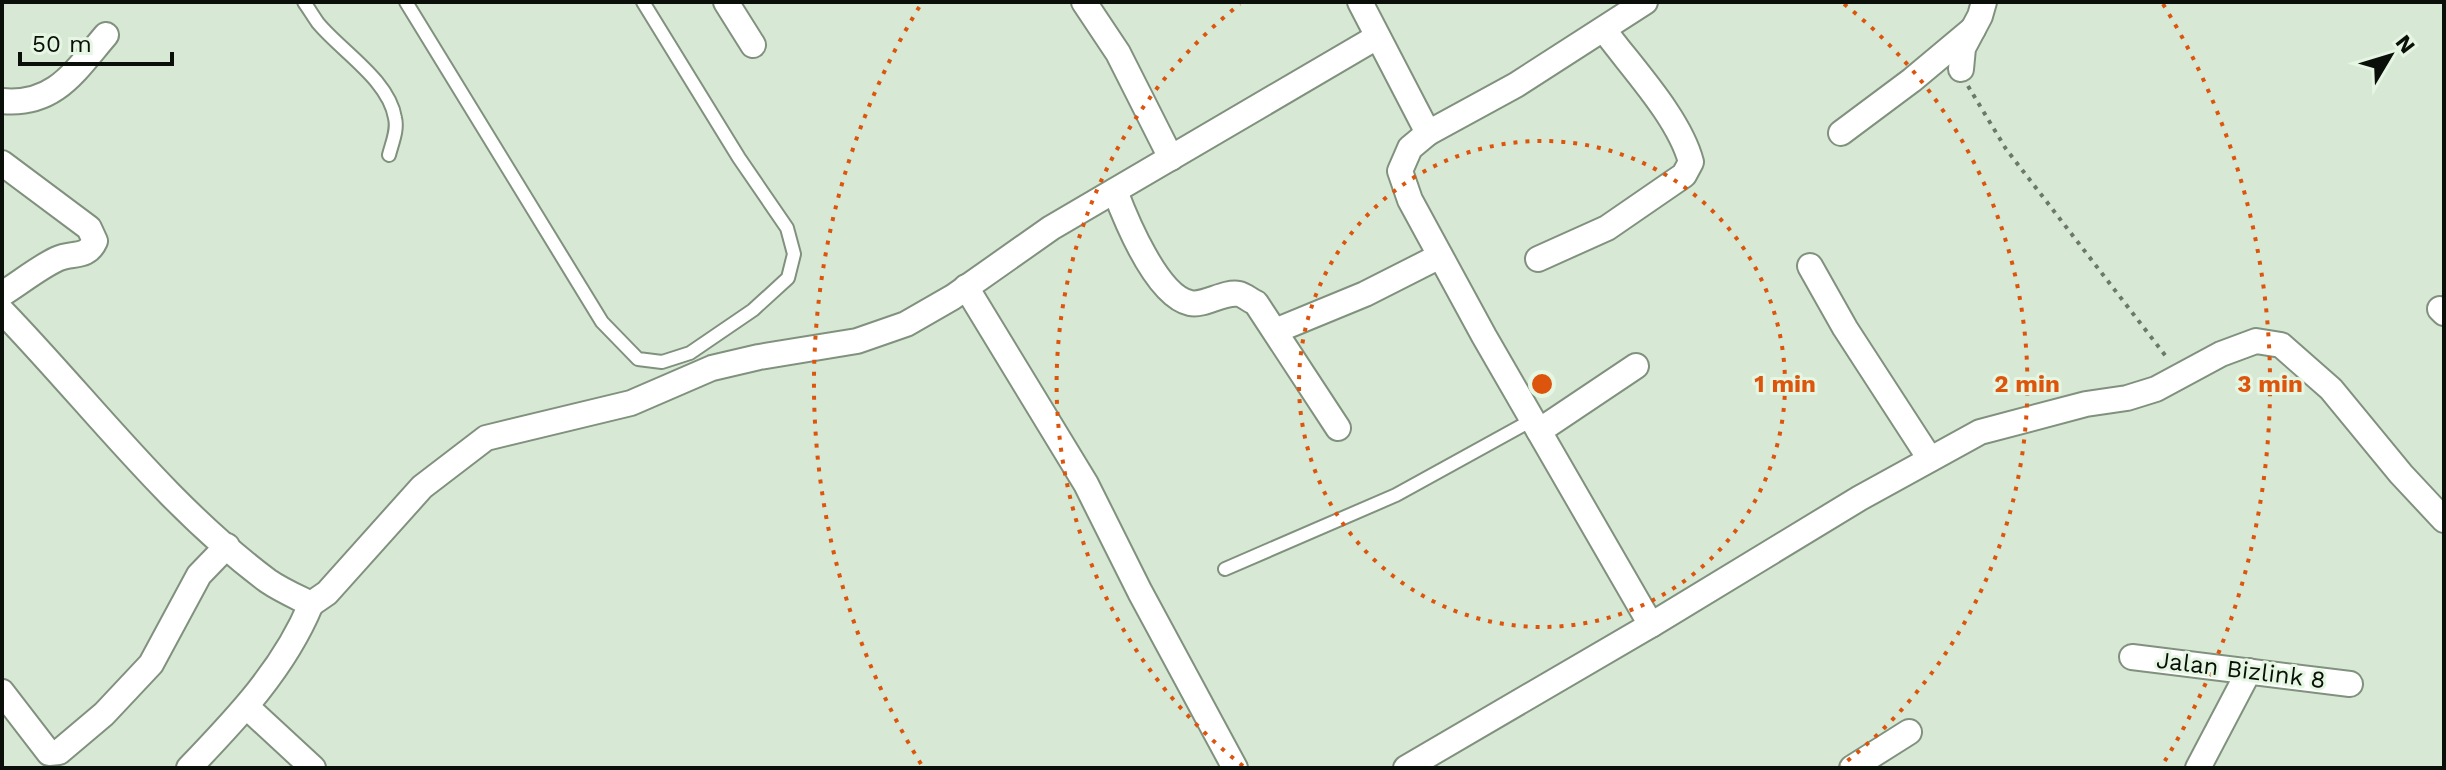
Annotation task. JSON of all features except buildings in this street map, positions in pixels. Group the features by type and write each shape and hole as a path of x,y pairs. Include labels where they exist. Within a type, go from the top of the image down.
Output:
{"street":[{"path":"726,2 753,45"},
{"path":"1084,2 1118,53 1171,158"},
{"path":"1360,2 1428,133"},
{"path":"1645,2 1516,85 1428,133 1410,148 1400,171 1410,200 1440,256 1651,625"},
{"path":"1961,69 1963,48 1984,2"},
{"path":"1841,133 1973,29"},
{"path":"1538,259 1607,228 1684,175 1691,162 1668,116 1604,30"},
{"path":"2,101 19,103 40,98 61,86 106,35"},
{"path":"189,768 264,687 311,604 327,593 422,487 486,438 631,403 712,368 857,341 906,324 1051,228 1377,37"},
{"path":"2,163 89,228 95,241 85,254 59,258 2,294"},
{"path":"1115,191 1126,220 1159,278 1177,296 1191,304 1239,294 1256,303 1338,428"},
{"path":"1275,331 1365,294 1440,256"},
{"path":"1810,266 1845,328 1930,459"},
{"path":"966,287 1086,484 1235,768"},
{"path":"2,311 193,516 270,582 311,604"},
{"path":"1406,768 1860,498 1980,432 2156,389 2221,354 2256,341 2281,345 2331,389 2401,474 2444,520"},
{"path":"1535,425 1636,366"},
{"path":"2,692 44,748 53,754 59,752 143,675 199,575 227,546"},
{"name":"Jalan Bizlink 8","path":"2132,657 2350,684"},
{"path":"2198,768 2249,671"},
{"path":"247,707 313,768"},
{"path":"1852,768 1909,732"}],"lane":[{"path":"304,2 319,24 383,92 395,115 396,129 389,155"},
{"path":"406,2 602,322 638,359 662,362 690,353 753,310 788,278 794,254 787,228 739,158 643,2"},
{"path":"1225,569 1396,495 1535,425"}],"path":[{"path":"1961,69 1969,89 2006,149 2181,376"}]}
